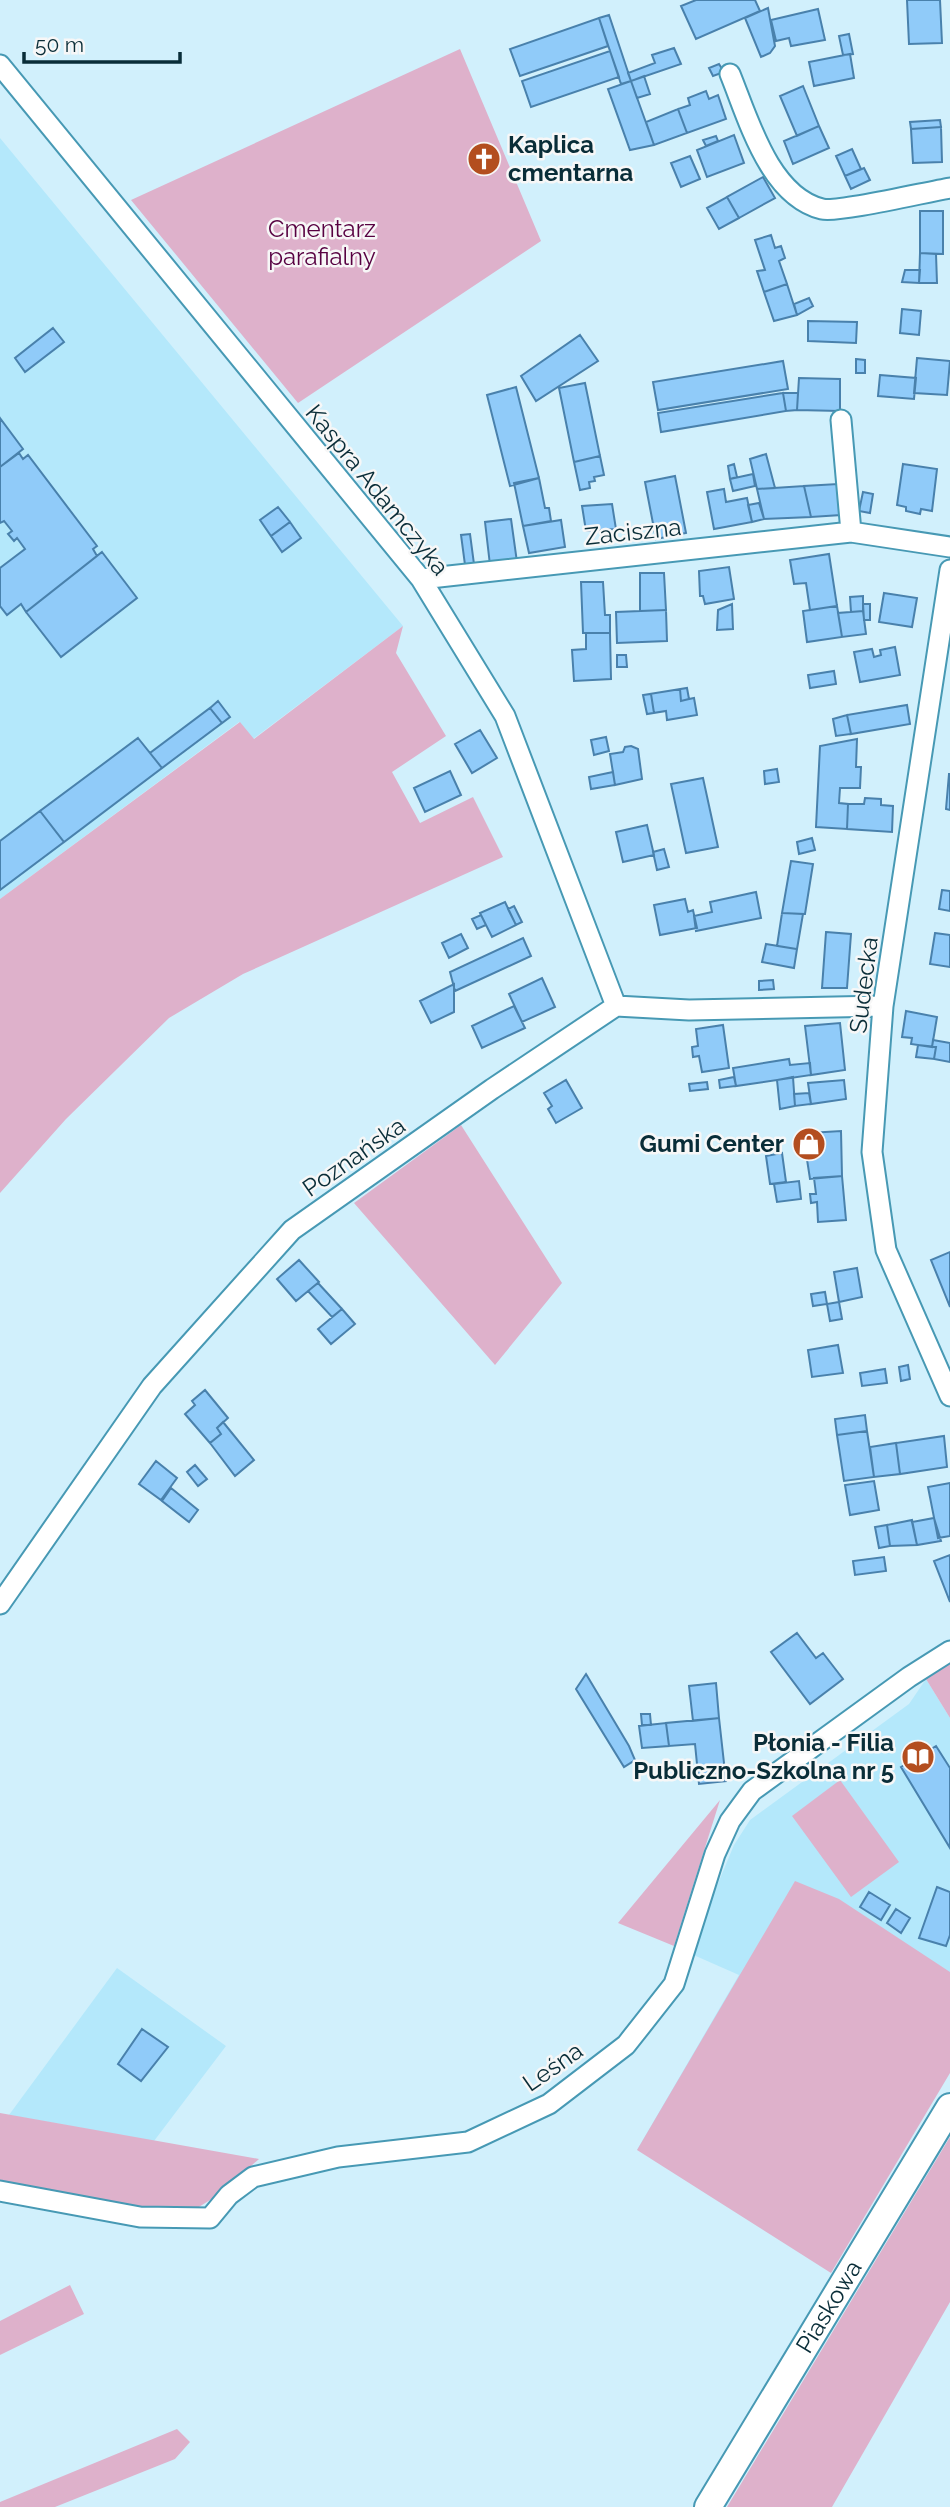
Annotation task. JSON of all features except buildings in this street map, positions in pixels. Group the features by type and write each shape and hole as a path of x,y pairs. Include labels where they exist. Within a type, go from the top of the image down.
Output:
{"main road":[{"name":"Piaskowa","path":"708,2507 950,2107"}],"street":[{"name":"Kaspra Adamczyka","path":"0,65 421,579 505,716 616,1006"},
{"path":"730,74 765,159 778,178 802,199 823,209 950,188"},
{"path":"841,420 851,532"},
{"name":"Zaciszna","path":"421,579 851,532 950,547"},
{"name":"Sudecka","path":"950,570 942,694 883,1006 872,1152 886,1250 950,1396"},
{"path":"616,1006 690,1010 883,1006"},
{"name":"Poznańska","path":"0,1604 152,1386 292,1230 492,1089 616,1006"},
{"name":"Leśna","path":"0,2191 140,2217 210,2218 229,2195 253,2177 338,2157 468,2142 550,2104 626,2045 674,1984 715,1854 730,1821 752,1791 909,1677 950,1651"}],"shaded area":[{"path":"0,138 403,626 253,739 239,722 0,899"},
{"path":"926,1679 950,1718 950,2001 637,2150 739,1975 689,1953 734,1845 750,1820 909,1704"},
{"path":"117,1968 226,2046 154,2141 9,2115"}],"green space":[{"name":"Cmentarz parafialny","path":"460,49 541,241 298,403 131,200"},
{"path":"403,626 396,653 446,736 392,772 420,823 473,797 503,857 243,974 169,1018 66,1119 0,1193 0,899 240,722 254,739"},
{"path":"461,1125 562,1283 495,1365 354,1203"},
{"path":"950,1661 950,1718 926,1679"},
{"path":"840,1780 899,1862 851,1897 792,1816"},
{"path":"720,1800 674,1946 618,1923"},
{"path":"795,1881 839,1899 950,1972 950,2073 831,2273 637,2150"},
{"path":"0,2113 259,2159 218,2194 191,2211 155,2213 99,2205 0,2186"},
{"path":"950,2137 950,2302 832,2507 727,2507"},
{"path":"70,2285 84,2314 0,2355 0,2321"},
{"path":"177,2429 190,2442 175,2459 55,2507 0,2507 0,2502"}],"place":[{"name":"Kaplica cmentarna","path":"484,159"},
{"name":"Gumi Center","path":"809,1144"},
{"name":"Płonia - Filia Publiczno-Szkolna nr 5","path":"918,1757"}]}
